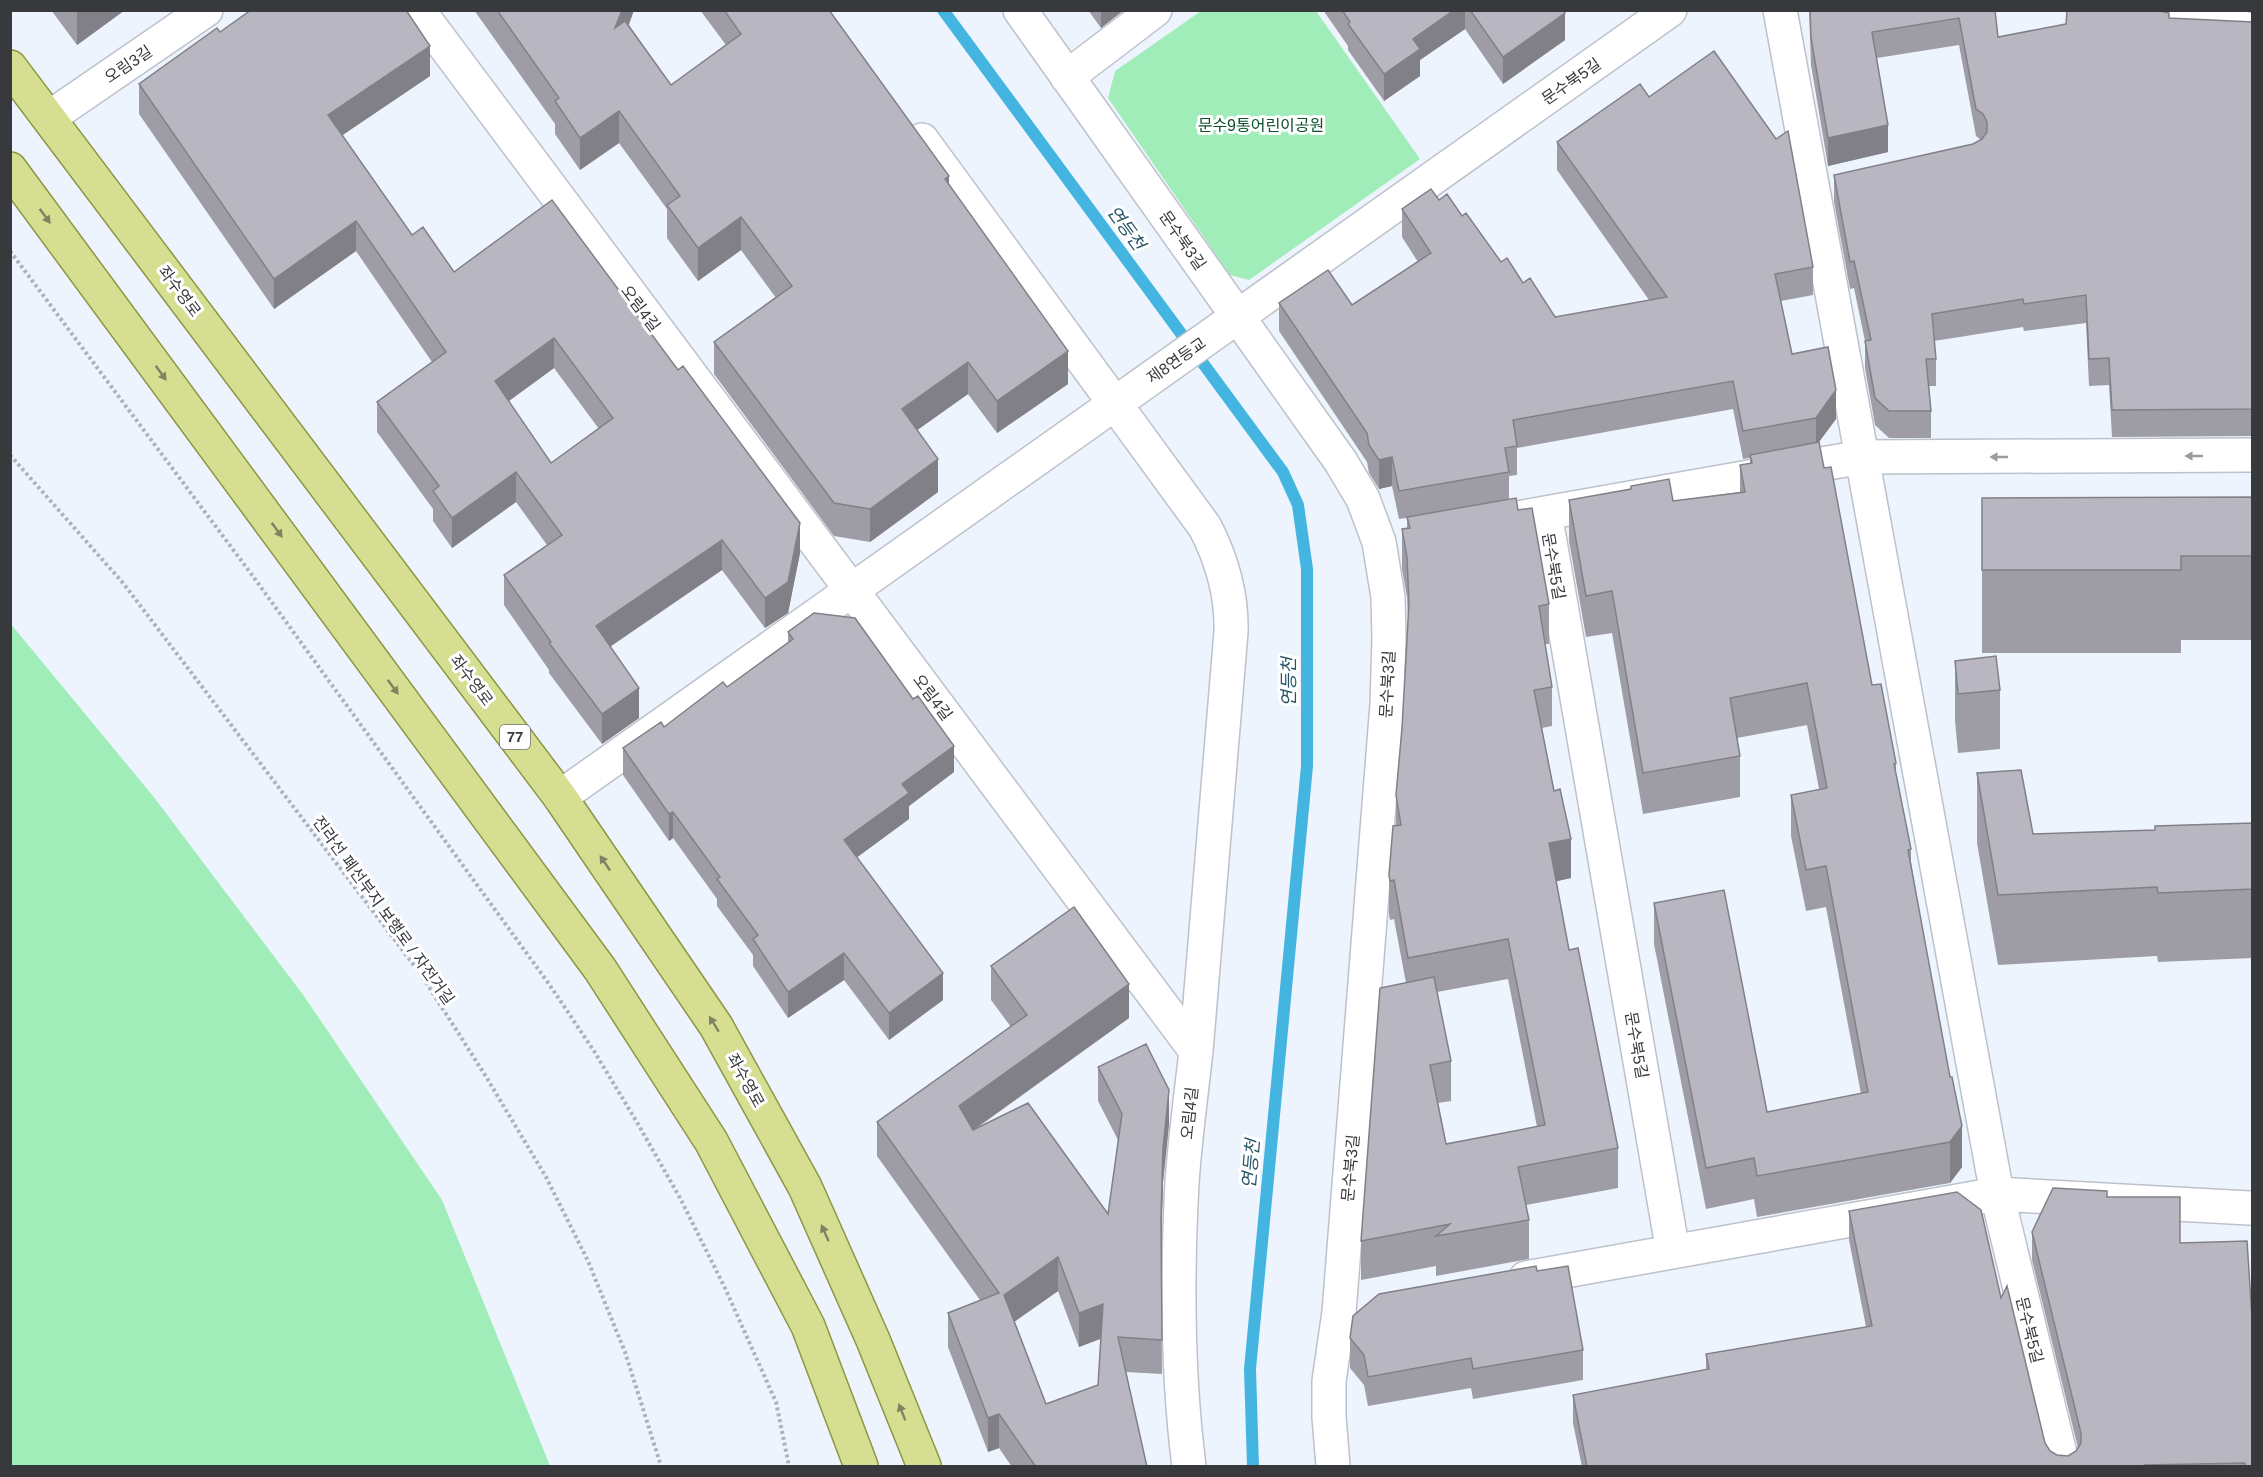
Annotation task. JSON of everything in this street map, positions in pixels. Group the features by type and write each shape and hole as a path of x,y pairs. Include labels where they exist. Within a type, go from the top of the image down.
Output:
{"main road":[{"name":"좌수영로","path":"10,67 50,117 560,797 716,1026 805,1187 873,1340 924,1467"},
{"path":"10,169 600,969 711,1142 808,1326 861,1467"}],"street":[{"name":"오림3길","path":"50,117 206,10"},
{"name":"오림4길","path":"418,10 1196,1051 1182,1183 1180,1281 1180,1361 1189,1467"},
{"name":"문수북3길","path":"1020,10 1341,462 1391,540 1387,704 1339,1312 1329,1381 1333,1467"},
{"path":"1067,77 1155,10"},
{"name":"문수북5길","path":"1238,317 1670,10"},
{"name":"문수북5길","path":"1780,10 1997,1194 2062,1467"},
{"path":"2147,10 2253,30"},
{"path":"904,116 1205,527 1219,560 1231,612 1196,1051"},
{"path":"1813,188 1846,180"},
{"name":"제8연등교","path":"560,797 1238,317"},
{"path":"1862,457 2253,455"},
{"name":"문수북5길","path":"1462,527 1862,457"},
{"name":"문수북5길","path":"1545,513 1673,1252"},
{"path":"1501,1283 1997,1194 2249,1208"},
{"path":"1339,1312 1373,1306"}],"path":[{"path":"10,251 280,613 529,955 594,1051 680,1197 742,1323 776,1402 789,1467"},
{"name":"전라선 폐선부지 보행로 / 자전거길","path":"10,455 123,584 420,973 546,1177 588,1261 625,1352 661,1467"}],"green space":[{"name":"문수9통어린이공원","path":"1201,11 1316,11 1420,159 1249,280 1230,275 1108,98 1115,71"},
{"path":"10,623 153,796 304,996 442,1200 550,1466 11,1466"}],"building":[{"path":"251,10 406,10 430,46 328,115 412,235 423,227 454,272 552,200 678,370 683,366 800,523 788,582 765,598 722,540 596,626 639,688 602,714 549,643 551,642 504,575 562,535 516,472 452,518 433,491 439,486 377,402 446,352 356,221 274,279 139,84 217,28 220,32","holes":["554,338 613,418 551,463 495,381"]},
{"path":"497,10 622,10 615,28 625,21 671,85 741,34 724,10 829,10 949,176 945,179 1068,351 997,401 968,362 902,409 938,459 870,509 834,503 714,342 792,286 741,217 698,248 667,205 680,196 619,111 580,138 555,101 559,98"},
{"path":"1342,10 1454,10 1413,39 1420,49 1384,74 1348,24 1350,22"},
{"path":"1470,10 1563,10 1565,13 1503,57"},
{"path":"1810,10 1995,10 1998,37 2066,24 2067,10 2155,10 2169,13 2169,18 2253,22 2253,409 2112,410 2109,358 2089,359 2086,295 2024,304 2023,299 1932,314 1936,359 1926,359 1931,411 1889,411 1875,398 1865,341 1871,340 1854,261 1850,262 1834,175 1973,144 1982,139 1987,132 1987,122 1983,114 1976,109 1959,18 1872,32 1888,125 1828,138 1811,38"},
{"path":"1714,51 1776,139 1788,131 1813,267 1775,274 1792,354 1828,347 1836,390 1816,418 1743,431 1733,381 1513,420 1517,446 1505,448 1509,472 1399,491 1392,457 1379,460 1369,445 1367,433 1279,303 1328,270 1352,305 1431,253 1402,209 1431,189 1439,200 1447,194 1462,216 1466,213 1501,262 1507,258 1523,283 1530,278 1555,317 1667,297 1557,142 1640,84 1649,97"},
{"path":"1819,442 1824,468 1831,467 1872,685 1881,684 1911,849 1908,850 1950,1077 1952,1077 1962,1126 1950,1142 1757,1176 1754,1158 1706,1168 1654,903 1724,890 1767,1112 1868,1092 1826,866 1806,870 1791,795 1827,788 1807,683 1730,698 1740,756 1643,773 1612,591 1586,596 1569,500 1631,489 1631,486 1669,479 1673,501 1745,492 1740,465 1752,463 1750,455"},
{"path":"2253,497 2253,556 2181,556 2181,570 1982,570 1982,498"},
{"path":"1516,498 1518,510 1532,508 1549,604 1539,606 1552,687 1534,690 1554,791 1560,789 1571,839 1549,843 1569,950 1578,948 1618,1148 1518,1167 1529,1220 1436,1236 1450,1224 1361,1241 1380,988 1434,977 1451,1061 1430,1065 1446,1144 1545,1125 1508,939 1408,958 1394,880 1390,881 1389,875 1393,826 1401,825 1396,795 1409,603 1407,557 1402,529 1410,528 1407,517"},
{"path":"814,613 855,618 913,699 918,696 954,746 902,784 909,793 844,840 943,973 889,1013 844,953 788,992 753,939 758,935 717,879 720,877 673,812 669,814 623,748 661,722 664,727 723,682 727,687 793,639 788,632"},
{"path":"1996,656 2000,690 1958,694 1955,661"},
{"path":"2021,770 2033,834 2155,830 2155,826 2253,823 2253,889 2158,893 2157,887 1998,895 1977,773"},
{"path":"1074,907 1129,984 959,1106 973,1130 1028,1103 1108,1214 1122,1114 1098,1067 1146,1044 1169,1090 1163,1148 1161,1219 1162,1340 1118,1337 1147,1467 1036,1467 999,1414 988,1418 948,1313 999,1293 877,1122 1027,1015 991,966","holes":["1058,1257 1079,1313 1103,1304 1098,1385 1046,1404 1004,1295"]},
{"path":"2053,1188 2107,1191 2107,1197 2180,1197 2180,1243 2247,1241 2253,1332 2253,1467 2245,1467 2245,1463 2139,1467 1587,1467 1573,1395 1709,1369 1706,1354 1872,1326 1849,1211 1957,1192 1981,1210 2001,1298 2007,1286 2045,1443 2050,1451 2057,1455 2068,1456 2076,1451 2081,1443 2081,1433 2032,1232"},
{"path":"1536,1266 1537,1271 1568,1266 1583,1350 1473,1369 1471,1358 1368,1377 1364,1355 1350,1338 1353,1316 1379,1294"}],"waterway":[{"name":"연등천","path":"943,10 1283,472 1298,505 1307,569 1307,766 1250,1369 1253,1466"}]}
